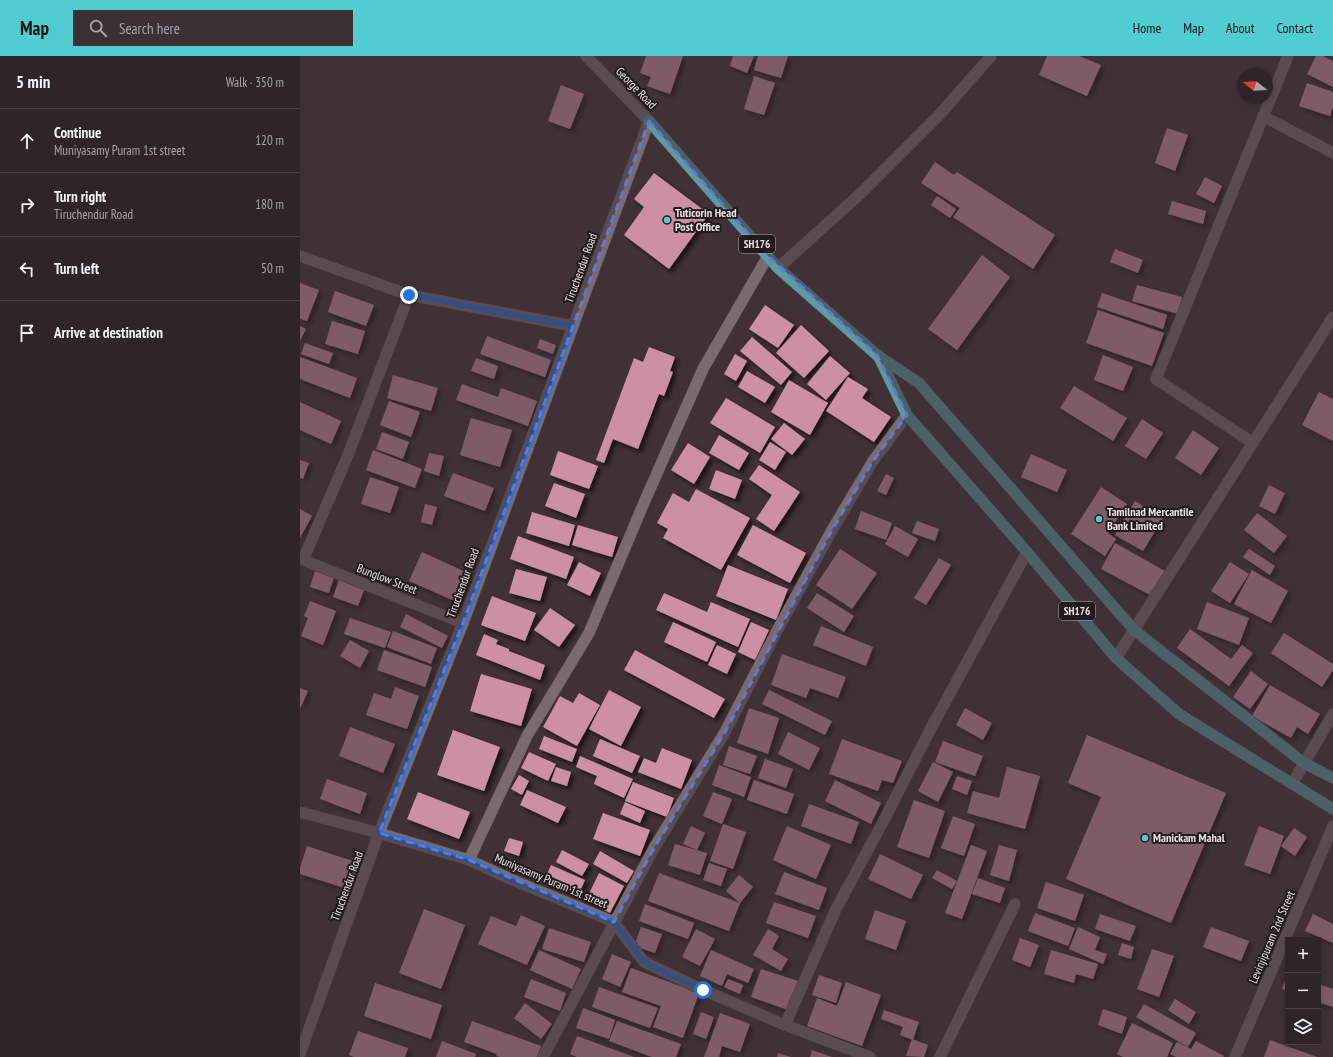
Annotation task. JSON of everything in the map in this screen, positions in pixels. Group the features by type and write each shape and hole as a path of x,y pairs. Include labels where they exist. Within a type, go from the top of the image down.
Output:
{"main road":[{"name":"SH176","path":"650,121 778,268 877,355 907,415 1116,658 1179,714 1333,809"},
{"path":"877,355 919,383 1134,630 1304,763 1333,778"}],"street":[{"name":"George Road","path":"586,56 650,121"},
{"path":"778,268 859,195 940,114 991,56"},
{"path":"1253,443 1156,379 1288,56"},
{"path":"1263,116 1333,153"},
{"name":"Tiruchendur Road","path":"300,1054 379,833 463,623 650,121"},
{"path":"300,256 409,295 573,326"},
{"path":"469,860 527,736 589,633 703,369 768,256"},
{"path":"301,562 348,455 409,295"},
{"path":"1116,658 1333,317"},
{"path":"543,1057 654,848 726,732 778,629 832,530 873,461 907,415"},
{"path":"785,1025 836,909 1026,552"},
{"name":"Bunglow Street","path":"301,562 463,623"},
{"path":"1292,784 1333,714"},
{"name":"Muniyasamy Puram 1st street","path":"300,812 379,833 469,860 508,878 614,922 644,962 703,990 785,1025 870,1057"},
{"name":"Levinjipuram 2nd Street","path":"1235,1057 1333,826"},
{"path":"940,1057 1015,904"}],"highlighted area":[{"path":"649,121 768,256 877,355 907,415 873,461 832,530 725,732 654,848 614,922 469,860 379,833 463,623"}],"building":[{"path":"646,56 683,56 670,94 647,86 651,77 640,73"},
{"path":"733,56 754,56 747,73 730,66"},
{"path":"758,56 788,56 781,78 754,70"},
{"path":"1047,56 1079,56 1101,65 1087,96 1039,75"},
{"path":"1316,56 1323,56 1333,61 1333,87 1307,74"},
{"path":"754,76 775,83 764,115 744,109"},
{"path":"1307,83 1333,92 1333,107 1330,116 1299,106"},
{"path":"561,85 584,94 570,129 548,121"},
{"path":"1167,128 1188,135 1175,171 1155,163"},
{"path":"935,162 954,175 957,172 1055,235 1033,269 953,217 960,208 921,183"},
{"path":"654,173 709,214 669,269 624,235 644,207 634,199"},
{"path":"1205,177 1222,186 1214,203 1196,194"},
{"path":"937,196 956,209 950,218 931,205"},
{"path":"1172,201 1206,211 1203,224 1168,214"},
{"path":"1115,249 1143,260 1138,273 1110,262"},
{"path":"982,255 1010,277 957,350 928,329"},
{"path":"300,283 319,290 307,321 300,319"},
{"path":"1137,285 1182,297 1178,314 1132,301"},
{"path":"335,291 374,305 366,326 328,312"},
{"path":"1102,293 1167,315 1163,329 1097,307"},
{"path":"765,305 794,325 778,348 749,329"},
{"path":"1098,310 1164,333 1152,366 1086,343"},
{"path":"332,321 365,331 358,354 325,344"},
{"path":"801,325 829,351 804,378 776,353"},
{"path":"300,326 306,329 300,341"},
{"path":"487,336 551,360 545,377 480,354"},
{"path":"752,337 792,372 781,385 740,351"},
{"path":"540,339 556,345 553,354 537,348"},
{"path":"305,343 333,353 329,364 301,354"},
{"path":"649,347 675,357 670,371 673,372 664,396 659,394 638,449 613,439 604,463 596,460 634,358 643,362"},
{"path":"735,354 747,361 736,381 724,374"},
{"path":"1103,355 1133,367 1123,391 1094,380"},
{"path":"830,356 850,373 826,400 807,384"},
{"path":"300,357 357,378 350,398 300,379"},
{"path":"476,358 498,366 494,379 471,371"},
{"path":"747,371 775,387 765,403 738,387"},
{"path":"393,375 438,388 431,411 387,398"},
{"path":"848,377 868,389 862,398 891,417 874,442 826,411"},
{"path":"789,380 828,403 810,435 771,412"},
{"path":"462,384 498,397 501,388 537,401 528,426 456,400"},
{"path":"1074,386 1127,418 1113,441 1060,408"},
{"path":"1319,392 1333,399 1333,441 1302,425"},
{"path":"726,398 775,427 760,453 710,423"},
{"path":"389,401 420,412 411,437 380,425"},
{"path":"300,402 341,421 331,444 300,430"},
{"path":"471,418 512,430 500,467 460,455"},
{"path":"1142,419 1163,433 1146,459 1125,446"},
{"path":"784,423 805,439 792,455 771,439"},
{"path":"1193,430 1219,448 1201,475 1175,458"},
{"path":"382,432 409,442 403,459 376,449"},
{"path":"719,435 749,453 739,470 709,453"},
{"path":"770,442 786,452 775,470 759,460"},
{"path":"688,443 710,457 694,484 671,470"},
{"path":"373,450 422,469 415,488 366,470"},
{"path":"558,451 598,466 589,489 550,475"},
{"path":"429,453 444,456 439,476 424,471"},
{"path":"1031,454 1067,470 1057,492 1021,477"},
{"path":"300,460 309,463 303,479 300,478"},
{"path":"759,465 800,492 774,531 756,519 772,495 749,479"},
{"path":"716,470 742,480 735,499 709,489"},
{"path":"453,473 494,488 485,511 444,496"},
{"path":"886,474 894,478 886,495 877,491"},
{"path":"370,477 399,487 390,513 361,504"},
{"path":"554,483 585,494 576,518 545,506"},
{"path":"1269,485 1285,493 1275,514 1259,506"},
{"name":"Tamilnad Mercantile Bank Limited","path":"1101,487 1127,504 1108,533 1116,539 1105,556 1071,534"},
{"path":"696,489 750,518 721,570 663,538 668,529 657,523 673,493 689,502"},
{"path":"1135,501 1163,518 1143,551 1115,535"},
{"path":"425,504 437,507 432,525 421,522"},
{"path":"300,509 312,516 300,538"},
{"path":"861,511 892,523 886,540 855,529"},
{"path":"532,512 575,525 569,546 526,533"},
{"path":"1257,513 1287,536 1274,553 1244,530"},
{"path":"917,521 939,529 935,541 912,533"},
{"path":"578,525 618,537 612,557 572,545"},
{"path":"753,525 806,553 790,583 737,555"},
{"path":"895,526 918,539 908,557 885,544"},
{"path":"518,536 574,557 566,579 510,559"},
{"path":"1115,543 1165,571 1152,596 1101,569"},
{"path":"840,549 877,573 852,609 816,585"},
{"path":"1249,549 1275,566 1270,575 1243,557"},
{"path":"422,552 470,574 457,602 409,581"},
{"path":"939,558 951,565 926,605 914,598"},
{"path":"579,562 601,573 590,596 567,585"},
{"path":"1230,562 1249,574 1230,603 1211,591"},
{"path":"728,565 788,589 776,620 716,596"},
{"path":"516,569 547,577 540,601 509,593"},
{"path":"1252,570 1288,591 1271,623 1234,604"},
{"path":"315,571 334,577 329,593 310,587"},
{"path":"339,580 364,590 358,606 333,597"},
{"path":"664,593 707,612 711,602 750,619 738,647 656,610"},
{"path":"817,593 854,616 844,632 807,608"},
{"path":"492,596 536,613 525,641 481,625"},
{"path":"310,601 336,611 323,645 301,636 308,618 304,616"},
{"path":"1207,602 1249,618 1239,645 1197,629"},
{"path":"550,608 575,625 559,647 534,630"},
{"path":"406,614 448,636 442,648 400,627"},
{"path":"350,618 391,632 385,648 344,634"},
{"path":"673,622 716,642 707,662 664,642"},
{"path":"751,622 769,630 755,660 738,652"},
{"path":"821,626 873,647 866,666 813,645"},
{"path":"1190,629 1231,659 1242,645 1253,653 1229,686 1177,648"},
{"path":"393,631 437,648 431,664 387,647"},
{"path":"1284,633 1333,664 1333,670 1322,687 1271,653"},
{"path":"484,634 498,640 496,644 509,649 509,651 545,665 540,680 476,655"},
{"path":"350,640 369,651 360,668 340,656"},
{"path":"717,645 736,654 727,674 708,665"},
{"path":"384,650 432,667 425,687 377,670"},
{"path":"635,650 725,699 714,718 624,670"},
{"path":"782,654 846,677 838,698 810,688 806,698 771,685"},
{"path":"1251,671 1268,684 1250,709 1233,697"},
{"path":"481,674 532,689 521,726 470,711"},
{"path":"1270,685 1320,714 1308,734 1297,727 1291,738 1252,716"},
{"path":"395,687 419,696 407,729 366,715 374,693 391,699"},
{"path":"300,688 308,691 300,709"},
{"path":"609,690 641,707 621,746 589,729"},
{"path":"769,690 832,721 825,735 762,704"},
{"path":"579,693 600,705 577,746 543,727 560,696 573,703"},
{"path":"749,708 779,718 768,754 737,743"},
{"path":"965,708 992,723 983,740 956,725"},
{"path":"350,727 395,744 383,773 339,756"},
{"path":"453,730 500,747 484,791 437,775"},
{"path":"788,732 820,748 809,770 778,754"},
{"name":"Manickam Mahal","path":"1087,735 1226,793 1171,923 1066,879 1101,797 1068,783"},
{"path":"544,736 577,749 572,762 539,749"},
{"path":"600,739 640,756 632,773 593,756"},
{"path":"842,739 902,761 893,783 882,780 878,791 829,774"},
{"path":"943,741 983,756 975,776 935,762"},
{"path":"729,746 757,756 750,774 723,765"},
{"path":"662,748 692,760 681,789 638,772 644,758 656,763"},
{"path":"529,752 556,764 548,781 521,768"},
{"path":"580,756 633,779 624,798 594,784 597,776 576,767"},
{"path":"765,759 793,769 786,788 758,778"},
{"path":"933,762 953,772 938,802 918,791"},
{"path":"719,765 751,777 744,797 712,785"},
{"path":"556,767 571,772 567,786 551,781"},
{"path":"1007,767 1040,776 1025,829 967,813 973,791 999,798"},
{"path":"519,775 529,781 522,795 511,789"},
{"path":"957,776 972,781 967,795 952,789"},
{"path":"327,779 367,793 360,814 320,799"},
{"path":"754,780 794,794 787,814 747,800"},
{"path":"835,780 881,803 871,824 825,801"},
{"path":"633,782 674,798 667,817 625,801"},
{"path":"527,790 566,807 558,823 520,805"},
{"path":"418,792 470,812 459,839 407,819"},
{"path":"713,792 732,799 722,824 703,816"},
{"path":"914,800 945,811 929,858 897,847"},
{"path":"625,802 645,811 640,823 620,814"},
{"path":"809,804 859,822 851,844 801,826"},
{"path":"603,813 650,830 640,856 593,839"},
{"path":"953,816 975,824 964,856 941,848"},
{"path":"723,824 746,832 733,869 710,861"},
{"path":"691,826 705,833 697,850 683,844"},
{"path":"787,826 831,845 816,879 773,860"},
{"path":"1259,826 1284,836 1270,874 1244,865"},
{"path":"1294,828 1307,837 1295,856 1281,846"},
{"path":"509,838 523,842 519,856 504,851"},
{"path":"675,844 707,853 700,875 668,865"},
{"path":"971,845 987,851 962,919 945,913"},
{"path":"999,845 1017,850 1009,881 990,875"},
{"path":"307,846 359,863 351,890 300,874 300,868"},
{"path":"562,850 589,864 582,876 556,862"},
{"path":"600,851 634,871 627,883 593,864"},
{"path":"880,854 923,875 911,899 868,879"},
{"path":"709,863 727,869 721,886 703,880"},
{"path":"551,865 585,880 579,894 545,879"},
{"path":"937,870 957,881 952,889 932,878"},
{"path":"784,872 827,888 819,910 775,894"},
{"path":"599,873 624,886 610,913 586,900"},
{"path":"659,873 740,903 729,931 648,901"},
{"path":"739,875 753,887 740,903 726,891"},
{"path":"978,878 1005,888 1000,903 972,894"},
{"path":"1046,882 1084,895 1075,921 1037,908"},
{"path":"774,902 816,916 808,938 766,923"},
{"path":"645,904 694,923 688,939 639,921"},
{"path":"424,909 465,925 441,989 399,973"},
{"path":"875,910 906,921 896,950 865,939"},
{"path":"1035,913 1075,928 1068,946 1028,931"},
{"path":"1100,914 1136,926 1130,941 1095,929"},
{"path":"1313,914 1333,924 1333,943 1321,937 1305,931"},
{"path":"521,915 545,926 527,965 478,944 491,916 516,926"},
{"path":"641,927 662,934 655,953 634,946"},
{"path":"1078,927 1100,937 1095,950 1107,954 1103,964 1069,949"},
{"path":"1211,927 1249,941 1241,961 1203,947"},
{"path":"549,928 591,942 584,962 542,949"},
{"path":"696,929 715,939 700,966 682,957"},
{"path":"768,929 779,936 772,949 788,959 781,971 753,955"},
{"path":"1020,938 1039,945 1030,967 1012,960"},
{"path":"1122,943 1134,947 1131,959 1118,955"},
{"path":"1152,949 1174,956 1159,997 1137,989"},
{"path":"539,950 581,969 572,989 530,970"},
{"path":"711,950 754,969 748,983 727,974 722,986 700,976"},
{"path":"1051,950 1098,964 1093,979 1076,974 1074,983 1044,974"},
{"path":"612,954 631,962 620,987 602,979"},
{"path":"631,968 699,993 683,1038 653,1027 661,1006 622,992"},
{"path":"761,969 798,981 788,1010 751,997"},
{"path":"819,975 842,983 836,1003 812,995"},
{"path":"531,979 566,993 560,1011 524,997"},
{"path":"728,979 743,985 740,994 724,987"},
{"path":"1285,981 1285,990 1282,989"},
{"path":"846,982 881,995 862,1046 807,1026 817,998 837,1006"},
{"path":"375,983 442,1005 431,1039 364,1016"},
{"path":"1321,985 1333,989 1333,1007 1321,1003"},
{"path":"599,987 658,1008 650,1028 592,1007"},
{"path":"1175,999 1196,1012 1189,1024 1168,1010"},
{"path":"525,1003 552,1024 541,1039 514,1018"},
{"path":"1144,1004 1196,1033 1188,1047 1136,1017"},
{"path":"583,1008 615,1020 609,1039 576,1028"},
{"path":"1103,1009 1127,1017 1122,1034 1098,1025"},
{"path":"884,1010 919,1022 913,1040 900,1035 903,1027 881,1019"},
{"path":"701,1012 714,1017 706,1039 693,1034"},
{"path":"720,1013 750,1024 740,1052 722,1046 719,1057 704,1057"},
{"path":"472,1021 541,1046 537,1057 500,1057 496,1056 497,1054 464,1042"},
{"path":"617,1021 681,1044 676,1057 652,1057 609,1041"},
{"path":"1132,1023 1173,1043 1167,1057 1123,1057 1117,1054"},
{"path":"358,1031 408,1048 405,1057 354,1057 349,1055"},
{"path":"577,1036 634,1057 577,1057 570,1054"},
{"path":"912,1039 928,1045 924,1057 906,1056"},
{"path":"1270,1040 1317,1057 1264,1057"},
{"path":"442,1041 476,1054 475,1057 436,1057"},
{"path":"1196,1041 1224,1056 1176,1057 1170,1054 1177,1042 1191,1049"},
{"path":"812,1050 832,1057 810,1057"},
{"path":"778,1053 791,1057 777,1057"}],"place":[{"name":"Tuticorin Head Post Office","path":"667,220"},
{"name":"Tamilnad Mercantile Bank Limited","path":"1099,519"},
{"name":"Manickam Mahal","path":"1145,838"}],"route":[{"path":"409,295 573,326 463,623 379,833 469,860 508,878 614,922 644,962 703,990"}]}
